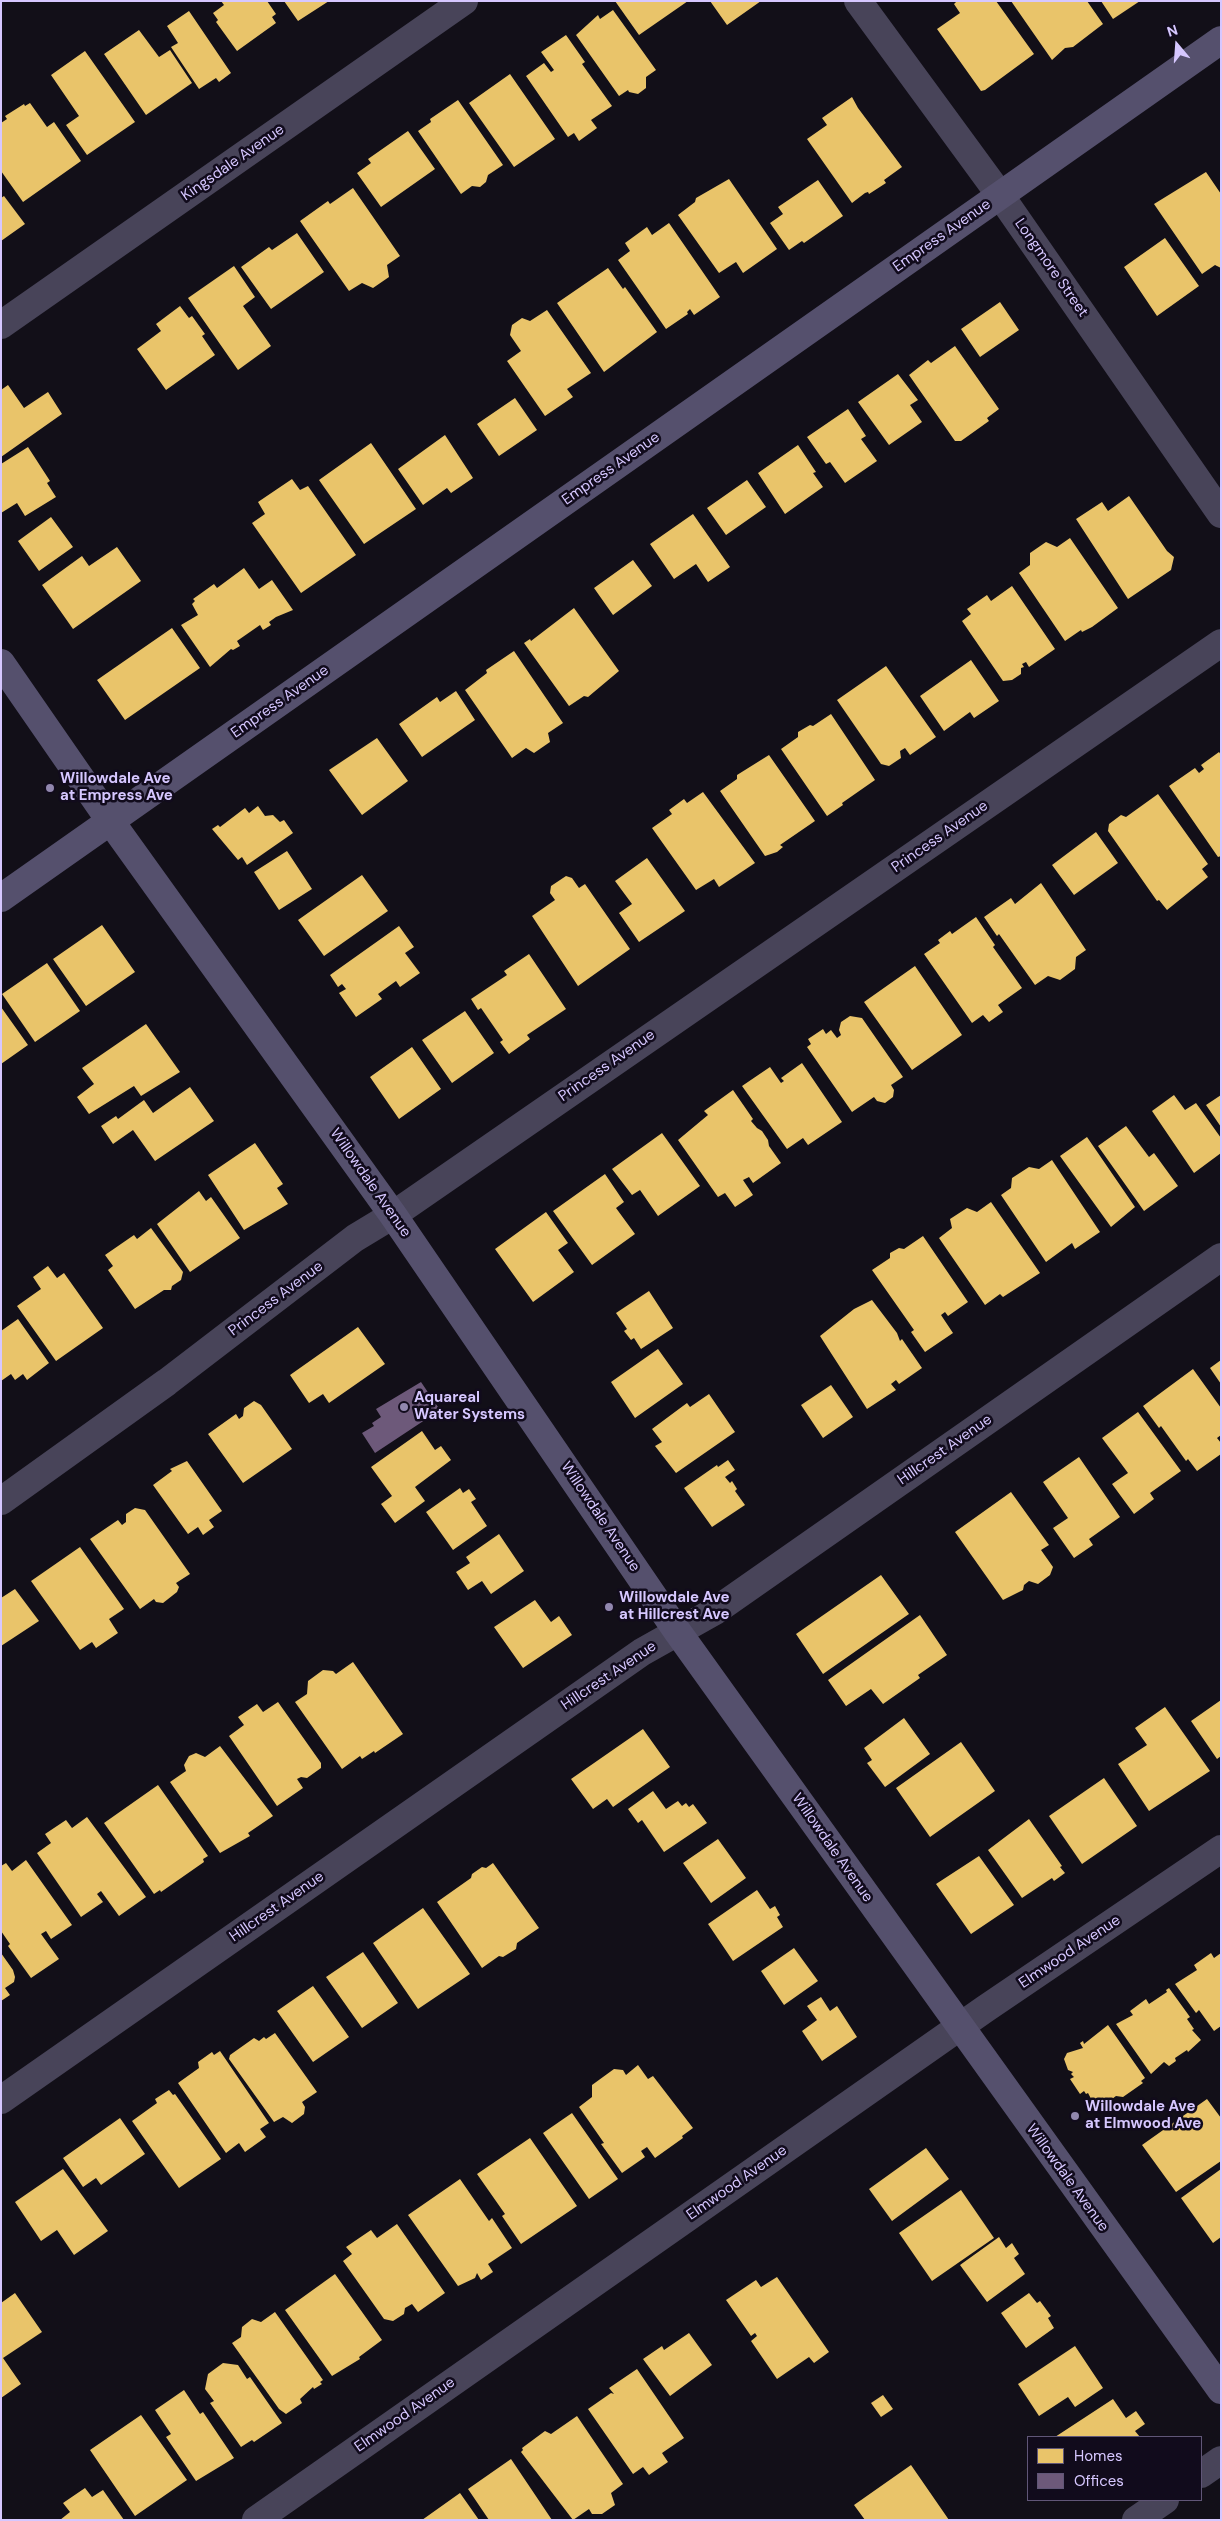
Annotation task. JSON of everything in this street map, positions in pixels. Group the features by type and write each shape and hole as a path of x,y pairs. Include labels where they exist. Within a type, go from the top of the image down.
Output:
{"street":[{"name":"Kingsdale Avenue","path":"1,325 464,1"},
{"name":"Longmore Street","path":"858,1 1000,195 1221,514"},
{"name":"Empress Avenue","path":"1,898 1221,40"},
{"name":"Princess Avenue","path":"1,1501 167,1382 355,1238 393,1214 1221,643"},
{"name":"Willowdale Avenue","path":"1,663 111,822 393,1214 677,1631 1221,2390"},
{"name":"Hillcrest Avenue","path":"1,2100 642,1652 715,1611 1221,1257"},
{"name":"Elmwood Avenue","path":"256,2520 960,2028 1221,1850"},
{"path":"1202,2473 1221,2460"},
{"path":"1136,2520 1164,2501"}],"building: Homes":[{"path":"221,1 267,1 276,14 272,17 276,23 237,51 216,22 218,20 213,13 224,5"},
{"path":"284,1 329,1 298,21"},
{"path":"615,1 688,1 639,35"},
{"path":"710,1 761,1 727,25"},
{"path":"957,1 996,1 1034,54 981,91 937,29 960,13 954,4"},
{"path":"1011,1 1087,1 1103,24 1073,47 1065,48 1052,60"},
{"path":"1101,1 1140,1 1113,19"},
{"path":"613,10 656,70 646,77 646,88 638,94 628,90 619,96 576,35 598,15 600,19"},
{"path":"189,11 231,73 219,82 216,78 199,89 171,47 178,43 167,26"},
{"path":"139,30 159,57 170,50 192,83 146,115 104,54"},
{"path":"566,35 585,62 582,64 612,106 591,120 597,128 579,141 574,133 568,137 526,76 544,63 551,72 554,70 541,52"},
{"path":"85,51 135,122 87,155 66,125 79,116 51,75"},
{"path":"510,74 555,139 514,167 469,103"},
{"path":"852,97 858,108 902,167 884,180 886,183 869,194 868,192 865,193 852,203 807,139 827,125 822,118"},
{"path":"458,100 503,165 488,175 486,182 480,187 472,186 461,194 418,131 431,122 430,119"},
{"path":"30,103 47,127 54,122 81,161 23,202 1,171 1,123 7,119 5,116 24,104 25,106"},
{"path":"408,131 435,169 381,207 357,173 371,163 368,159"},
{"path":"1206,172 1221,194 1221,268 1215,265 1202,274 1154,204"},
{"path":"729,179 777,249 743,273 736,262 719,273 678,215 695,202 696,198"},
{"path":"818,180 843,216 804,243 802,241 789,250 770,223 783,214 778,207"},
{"path":"353,188 400,256 387,265 389,277 373,288 362,283 349,291 300,221 328,201 330,204"},
{"path":"4,196 25,224 1,241 1,198"},
{"path":"669,223 720,297 694,315 690,309 687,312 688,314 666,329 618,260 630,251 625,243 647,227 652,235"},
{"path":"297,233 324,272 271,309 241,267 269,247 272,250"},
{"path":"1165,238 1199,286 1157,316 1124,267"},
{"path":"234,266 255,297 243,306 271,346 238,370 188,298"},
{"path":"608,268 623,289 625,287 657,332 604,372 557,303"},
{"path":"1000,302 1019,330 980,357 961,329"},
{"path":"180,306 189,318 192,316 205,334 202,336 215,355 166,390 137,349 161,331 156,324"},
{"path":"547,310 591,373 567,389 573,397 545,416 507,361 521,351 510,335 512,325 522,318 530,321"},
{"path":"955,346 999,409 987,418 989,421 961,441 955,441 909,375 928,360 931,363"},
{"path":"898,374 918,400 910,405 922,422 889,445 858,402"},
{"path":"8,385 24,408 48,392 62,414 1,457 1,390"},
{"path":"515,398 537,430 499,456 477,424"},
{"path":"848,409 866,436 861,439 877,461 845,483 830,462 826,464 807,437"},
{"path":"445,435 473,478 451,493 447,488 423,505 398,469"},
{"path":"371,443 416,509 364,544 319,480"},
{"path":"798,445 816,472 813,473 823,487 785,514 758,473"},
{"path":"28,447 50,481 47,483 56,497 25,516 17,503 1,513 1,464"},
{"path":"292,479 300,490 308,486 356,555 301,593 252,523 265,514 258,502"},
{"path":"747,480 766,507 726,535 707,508"},
{"path":"1129,496 1167,551 1174,557 1171,570 1128,599 1076,519 1102,502 1108,511"},
{"path":"693,514 730,567 708,582 696,564 674,579 650,544"},
{"path":"51,517 73,547 39,571 18,541"},
{"path":"1070,538 1118,608 1092,627 1082,632 1081,630 1065,641 1019,573 1030,565 1030,553 1046,542 1057,547"},
{"path":"117,547 141,581 73,629 42,585 82,556 89,566"},
{"path":"633,560 652,586 613,615 594,588"},
{"path":"244,568 259,589 272,580 293,610 276,617 269,622 271,625 263,630 260,625 237,641 240,646 233,650 231,649 210,667 181,625 198,615 192,604 195,601 193,599 214,584 217,588"},
{"path":"1012,586 1055,649 1029,667 1026,662 1022,664 1024,667 1021,668 1021,674 1012,680 1003,681 962,621 971,614 967,609 987,595 991,601"},
{"path":"574,608 619,671 588,697 584,696 569,706 524,643 530,639 531,641"},
{"path":"172,628 200,668 125,720 97,680"},
{"path":"514,651 563,723 548,733 550,742 534,753 526,748 512,758 465,690 487,673 486,670"},
{"path":"971,660 999,701 974,718 970,712 944,731 920,696"},
{"path":"886,666 936,737 910,755 905,748 900,751 901,758 889,766 881,764 837,700"},
{"path":"456,691 475,720 422,757 399,724 437,697 440,702"},
{"path":"831,714 875,780 827,816 781,749 798,737 798,732 810,725 813,726"},
{"path":"377,738 408,781 362,815 329,770"},
{"path":"1219,752 1221,755 1221,856 1218,857 1169,786 1195,768 1199,773 1204,769 1201,765"},
{"path":"769,755 815,821 780,845 783,847 777,852 765,856 720,791 737,779 737,775"},
{"path":"703,792 755,863 719,887 714,879 696,890 652,828 672,814 669,810 684,799 687,803"},
{"path":"1158,794 1208,864 1202,869 1208,877 1167,910 1159,900 1157,901 1108,831 1109,824 1121,815 1126,817"},
{"path":"258,806 265,816 273,815 280,822 284,820 293,833 247,865 242,857 238,860 212,829 218,825 220,827 245,808 249,813"},
{"path":"1096,832 1118,863 1074,895 1052,865"},
{"path":"287,851 312,889 279,910 254,872"},
{"path":"647,858 685,911 639,942 619,913 632,904 615,881"},
{"path":"362,875 388,911 324,956 298,920"},
{"path":"566,876 572,878 579,888 585,884 630,949 578,986 532,916 555,900 550,893 551,886"},
{"path":"1041,883 1086,950 1076,957 1075,969 1060,980 1048,976 1035,985 999,934 997,936 984,917 1011,898 1015,904"},
{"path":"976,917 995,945 993,947 1022,988 998,1005 1003,1012 989,1022 983,1015 972,1023 924,954 940,943 938,940 950,931 952,934"},
{"path":"102,925 135,972 86,1006 53,959"},
{"path":"399,926 414,947 405,953 420,973 400,987 396,981 378,994 382,999 356,1017 339,993 346,989 342,984 338,987 330,975"},
{"path":"529,954 566,1009 527,1035 530,1039 509,1054 500,1042 503,1040 481,1008 478,1010 471,999 507,975 504,971"},
{"path":"47,963 80,1011 35,1042 2,994"},
{"path":"915,966 962,1035 912,1070 864,1002"},
{"path":"1,1007 28,1045 1,1064"},
{"path":"465,1011 494,1053 452,1083 422,1040"},
{"path":"850,1016 862,1018 903,1077 891,1085 894,1090 893,1097 885,1103 877,1101 874,1097 852,1112 807,1047 811,1044 808,1039 823,1029 826,1034 831,1030 837,1038 841,1035 839,1030 841,1022"},
{"path":"146,1024 180,1072 141,1096 134,1086 89,1114 77,1097 94,1084 82,1068"},
{"path":"412,1047 441,1089 399,1119 370,1077"},
{"path":"802,1063 842,1122 808,1145 803,1138 787,1149 742,1086 770,1067 781,1083 784,1081 781,1078"},
{"path":"190,1087 214,1121 155,1161 133,1130 113,1144 101,1126 116,1116 118,1119 144,1100 153,1113"},
{"path":"733,1090 753,1119 751,1121 762,1131 768,1140 769,1146 781,1163 753,1183 749,1177 743,1180 753,1195 735,1207 725,1193 718,1197 678,1140 708,1115 704,1111"},
{"path":"1174,1095 1185,1110 1196,1103 1221,1138 1221,1153 1194,1173 1152,1111"},
{"path":"1221,1095 1221,1127 1206,1105"},
{"path":"1126,1126 1149,1157 1154,1153 1178,1186 1144,1211 1098,1146"},
{"path":"662,1133 700,1186 658,1216 640,1190 632,1195 612,1169"},
{"path":"1087,1137 1135,1207 1111,1227 1060,1156"},
{"path":"255,1143 283,1184 277,1188 288,1204 244,1230 208,1175"},
{"path":"1052,1160 1100,1232 1075,1249 1072,1243 1046,1262 1001,1195 1011,1188 1012,1178 1029,1167 1039,1169"},
{"path":"605,1174 624,1202 616,1208 635,1234 592,1265 553,1211"},
{"path":"199,1191 206,1201 211,1197 240,1238 190,1272 157,1224"},
{"path":"991,1202 1040,1273 1003,1297 1000,1294 985,1305 939,1238 952,1228 950,1219 967,1208 977,1212"},
{"path":"546,1212 568,1243 558,1250 574,1272 533,1302 495,1249"},
{"path":"151,1228 183,1272 181,1280 172,1286 171,1290 164,1290 135,1309 108,1270 113,1266 105,1255 134,1235 137,1239"},
{"path":"923,1236 968,1302 948,1316 945,1312 941,1315 953,1333 925,1352 911,1332 914,1330 872,1270 890,1258 890,1253 899,1248 904,1249"},
{"path":"48,1266 57,1278 64,1273 103,1328 56,1361 17,1306 41,1289 33,1277"},
{"path":"649,1291 673,1328 641,1349 634,1338 631,1340 624,1331 627,1329 616,1313"},
{"path":"872,1300 897,1333 900,1341 902,1339 922,1368 899,1384 896,1380 891,1384 896,1390 867,1409 820,1336 854,1309"},
{"path":"18,1319 49,1363 27,1380 23,1374 15,1380 11,1374 1,1381 1,1331"},
{"path":"358,1327 385,1364 329,1403 323,1394 309,1403 290,1375"},
{"path":"658,1349 683,1384 635,1418 611,1382"},
{"path":"1221,1360 1221,1384 1210,1368"},
{"path":"1193,1369 1221,1408 1221,1435 1217,1438 1221,1443 1221,1454 1197,1471 1188,1459 1186,1461 1161,1426 1159,1428 1143,1406"},
{"path":"831,1385 853,1417 823,1438 801,1405"},
{"path":"709,1394 735,1432 676,1473 655,1446 662,1442 652,1429 687,1403 690,1407"},
{"path":"254,1401 261,1405 292,1449 243,1483 208,1434 236,1414 239,1419 243,1416 244,1408"},
{"path":"1138,1412 1181,1471 1150,1493 1154,1499 1134,1514 1112,1484 1128,1473 1102,1438"},
{"path":"422,1431 435,1450 441,1446 451,1460 415,1487 425,1501 395,1523 381,1504 392,1496 371,1467"},
{"path":"1079,1457 1120,1517 1089,1539 1093,1545 1074,1558 1053,1528 1068,1518 1043,1482"},
{"path":"728,1460 735,1470 725,1477 730,1483 732,1481 737,1489 735,1491 745,1505 712,1527 684,1488 717,1465 718,1467"},
{"path":"187,1461 222,1511 209,1520 214,1527 203,1535 198,1527 188,1534 153,1485 172,1471 170,1469"},
{"path":"460,1488 463,1493 469,1489 476,1499 471,1502 487,1526 453,1550 426,1512"},
{"path":"1011,1492 1049,1545 1041,1550 1053,1567 1050,1575 1038,1584 1029,1581 1024,1585 1023,1590 1003,1600 955,1532"},
{"path":"135,1508 145,1510 190,1574 176,1583 179,1587 177,1592 163,1603 156,1602 154,1599 140,1609 90,1539 118,1520 122,1525 126,1522 126,1514"},
{"path":"499,1534 524,1571 491,1594 482,1581 468,1590 456,1572 470,1563 466,1557"},
{"path":"80,1547 124,1609 109,1619 118,1633 96,1648 92,1642 80,1650 31,1581"},
{"path":"881,1575 909,1614 823,1674 796,1634"},
{"path":"15,1589 39,1621 1,1646 1,1598"},
{"path":"535,1600 551,1622 559,1616 572,1635 523,1668 494,1627"},
{"path":"920,1615 947,1655 918,1675 920,1678 883,1704 871,1689 846,1706 828,1680"},
{"path":"353,1662 403,1734 375,1753 374,1751 362,1759 360,1756 342,1769 295,1702 307,1694 308,1681 323,1670 333,1671 336,1674"},
{"path":"1221,1700 1221,1756 1217,1759 1191,1721"},
{"path":"278,1702 321,1763 321,1768 307,1778 301,1777 297,1779 303,1788 277,1806 229,1736 244,1725 238,1717 257,1704 263,1712"},
{"path":"1165,1707 1210,1771 1149,1811 1118,1764 1147,1745 1135,1728"},
{"path":"904,1718 930,1754 885,1787 867,1763 872,1760 864,1748"},
{"path":"643,1729 670,1767 613,1807 607,1799 593,1809 571,1779"},
{"path":"961,1742 995,1791 930,1837 896,1788"},
{"path":"220,1746 273,1816 248,1833 250,1836 220,1853 170,1782 186,1771 184,1765 189,1756 196,1753 205,1757"},
{"path":"1104,1778 1137,1826 1082,1864 1049,1816"},
{"path":"158,1785 208,1856 203,1859 204,1862 161,1892 160,1890 154,1894 104,1823"},
{"path":"653,1791 666,1809 678,1801 682,1806 686,1803 689,1807 693,1804 707,1823 664,1852 642,1820 638,1823 628,1809"},
{"path":"87,1817 146,1897 119,1916 101,1891 97,1894 103,1902 81,1917 37,1853 51,1843 45,1834 66,1820 72,1828"},
{"path":"1029,1819 1065,1873 1054,1881 1052,1878 1022,1898 988,1850"},
{"path":"718,1839 746,1878 711,1903 683,1863"},
{"path":"979,1856 1014,1905 971,1934 936,1884"},
{"path":"26,1860 72,1925 51,1939 46,1931 41,1934 59,1959 31,1978 8,1946 10,1944 1,1931 1,1866 6,1863 12,1871"},
{"path":"493,1863 539,1928 517,1943 516,1949 503,1957 499,1956 482,1968 437,1902 471,1878 472,1874 482,1867 486,1868"},
{"path":"757,1890 770,1909 775,1906 780,1915 777,1917 783,1927 733,1961 708,1924"},
{"path":"423,1908 470,1974 418,2009 373,1943"},
{"path":"794,1948 818,1981 784,2005 761,1971"},
{"path":"363,1952 398,2003 362,2028 326,1977"},
{"path":"1,1953 13,1970 15,1977 14,1982 5,1988 10,1995 1,2001"},
{"path":"1211,1953 1214,1958 1221,1953 1221,2026 1214,2031 1199,2010 1196,2013 1175,1984 1197,1970 1194,1965"},
{"path":"313,1986 349,2037 313,2062 277,2011"},
{"path":"1169,1988 1190,2017 1187,2019 1194,2029 1192,2030 1201,2040 1188,2052 1187,2050 1175,2058 1176,2061 1169,2066 1164,2062 1151,2074 1116,2024 1133,2015 1130,2011 1146,1999 1149,2004 1167,1992 1166,1990"},
{"path":"821,1997 830,2011 837,2006 857,2037 822,2061 802,2031 817,2020 807,2006"},
{"path":"1108,2025 1145,2078 1141,2081 1143,2083 1123,2097 1116,2096 1097,2110 1088,2093 1086,2094 1084,2091 1080,2094 1070,2079 1074,2077 1071,2074 1073,2072 1068,2070 1064,2059 1067,2053 1083,2048 1080,2043 1083,2041 1084,2044"},
{"path":"275,2033 317,2092 302,2102 305,2107 304,2114 292,2123 283,2117 274,2122 229,2059 230,2055 254,2038 259,2041"},
{"path":"220,2051 269,2123 260,2129 266,2137 245,2152 239,2143 226,2153 178,2083 199,2068 198,2062 212,2052 214,2055"},
{"path":"638,2065 648,2079 653,2076 693,2128 682,2136 683,2138 655,2158 647,2147 641,2151 645,2157 622,2173 601,2144 604,2143 579,2107 592,2097 592,2085 614,2069 623,2070 626,2075"},
{"path":"169,2090 173,2095 175,2094 221,2159 179,2188 132,2121 157,2103 155,2099"},
{"path":"1207,2099 1221,2118 1221,2161 1176,2192 1142,2145"},
{"path":"572,2113 618,2179 589,2199 543,2133"},
{"path":"120,2118 145,2154 101,2185 96,2178 83,2187 63,2158"},
{"path":"530,2138 577,2206 521,2244 502,2216 505,2214 477,2174"},
{"path":"926,2148 949,2179 892,2221 869,2189"},
{"path":"63,2169 108,2231 74,2255 57,2230 41,2241 15,2202"},
{"path":"1221,2169 1221,2237 1213,2243 1181,2198"},
{"path":"460,2179 489,2221 492,2218 512,2248 488,2264 493,2272 481,2280 477,2273 475,2278 458,2286 408,2215"},
{"path":"961,2190 994,2238 932,2281 899,2233"},
{"path":"397,2224 445,2293 418,2312 412,2304 405,2308 404,2314 393,2321 384,2319 343,2261 352,2254 346,2247 371,2230 377,2238"},
{"path":"999,2237 1006,2248 1012,2243 1019,2254 1014,2258 1025,2274 987,2302 960,2265"},
{"path":"335,2274 382,2340 359,2357 360,2359 332,2376 285,2310"},
{"path":"777,2277 829,2352 814,2363 809,2357 777,2379 751,2341 757,2336 755,2333 751,2336 726,2300 756,2280 761,2287"},
{"path":"15,2293 42,2332 3,2358 21,2384 1,2398 1,2303"},
{"path":"1029,2293 1037,2303 1040,2301 1051,2316 1048,2318 1054,2328 1026,2348 1001,2313"},
{"path":"275,2312 323,2380 320,2382 322,2384 314,2389 313,2387 300,2399 302,2403 286,2414 279,2409 232,2343 241,2337 242,2327 252,2319 261,2322"},
{"path":"689,2333 712,2365 670,2396 643,2359 662,2346 664,2350"},
{"path":"1075,2346 1103,2388 1075,2407 1068,2397 1039,2416 1018,2384"},
{"path":"223,2363 238,2365 247,2379 250,2377 282,2423 254,2442 252,2440 241,2447 210,2403 214,2401 205,2389 208,2374"},
{"path":"637,2369 684,2438 662,2453 668,2462 649,2475 643,2467 633,2474 588,2409 611,2393 614,2394 609,2388"},
{"path":"184,2390 200,2414 203,2412 234,2458 196,2481 166,2437 171,2434 155,2410"},
{"path":"883,2395 893,2409 881,2417 871,2403"},
{"path":"1113,2399 1126,2418 1136,2411 1145,2424 1135,2431 1139,2436 1057,2436"},
{"path":"141,2415 187,2480 135,2516 90,2450"},
{"path":"577,2416 623,2484 611,2493 615,2505 602,2514 592,2514 589,2509 573,2520 521,2452 522,2448 545,2431 551,2434"},
{"path":"511,2459 552,2520 489,2520 468,2489"},
{"path":"911,2465 949,2520 865,2520 854,2505"},
{"path":"85,2488 92,2497 103,2490 124,2520 60,2520 70,2512 63,2503"},
{"path":"460,2493 479,2520 422,2520"}],"building: Offices":[{"path":"421,1382 440,1410 375,1453 362,1433 374,1426 372,1423 381,1417 376,1409"}],"place":[{"name":"Willowdale Ave at Empress Ave","path":"50,788"},
{"name":"Aquareal Water Systems","path":"404,1407"},
{"name":"Willowdale Ave at Hillcrest Ave","path":"609,1607"},
{"name":"Willowdale Ave at Elmwood Ave","path":"1075,2116"}]}
